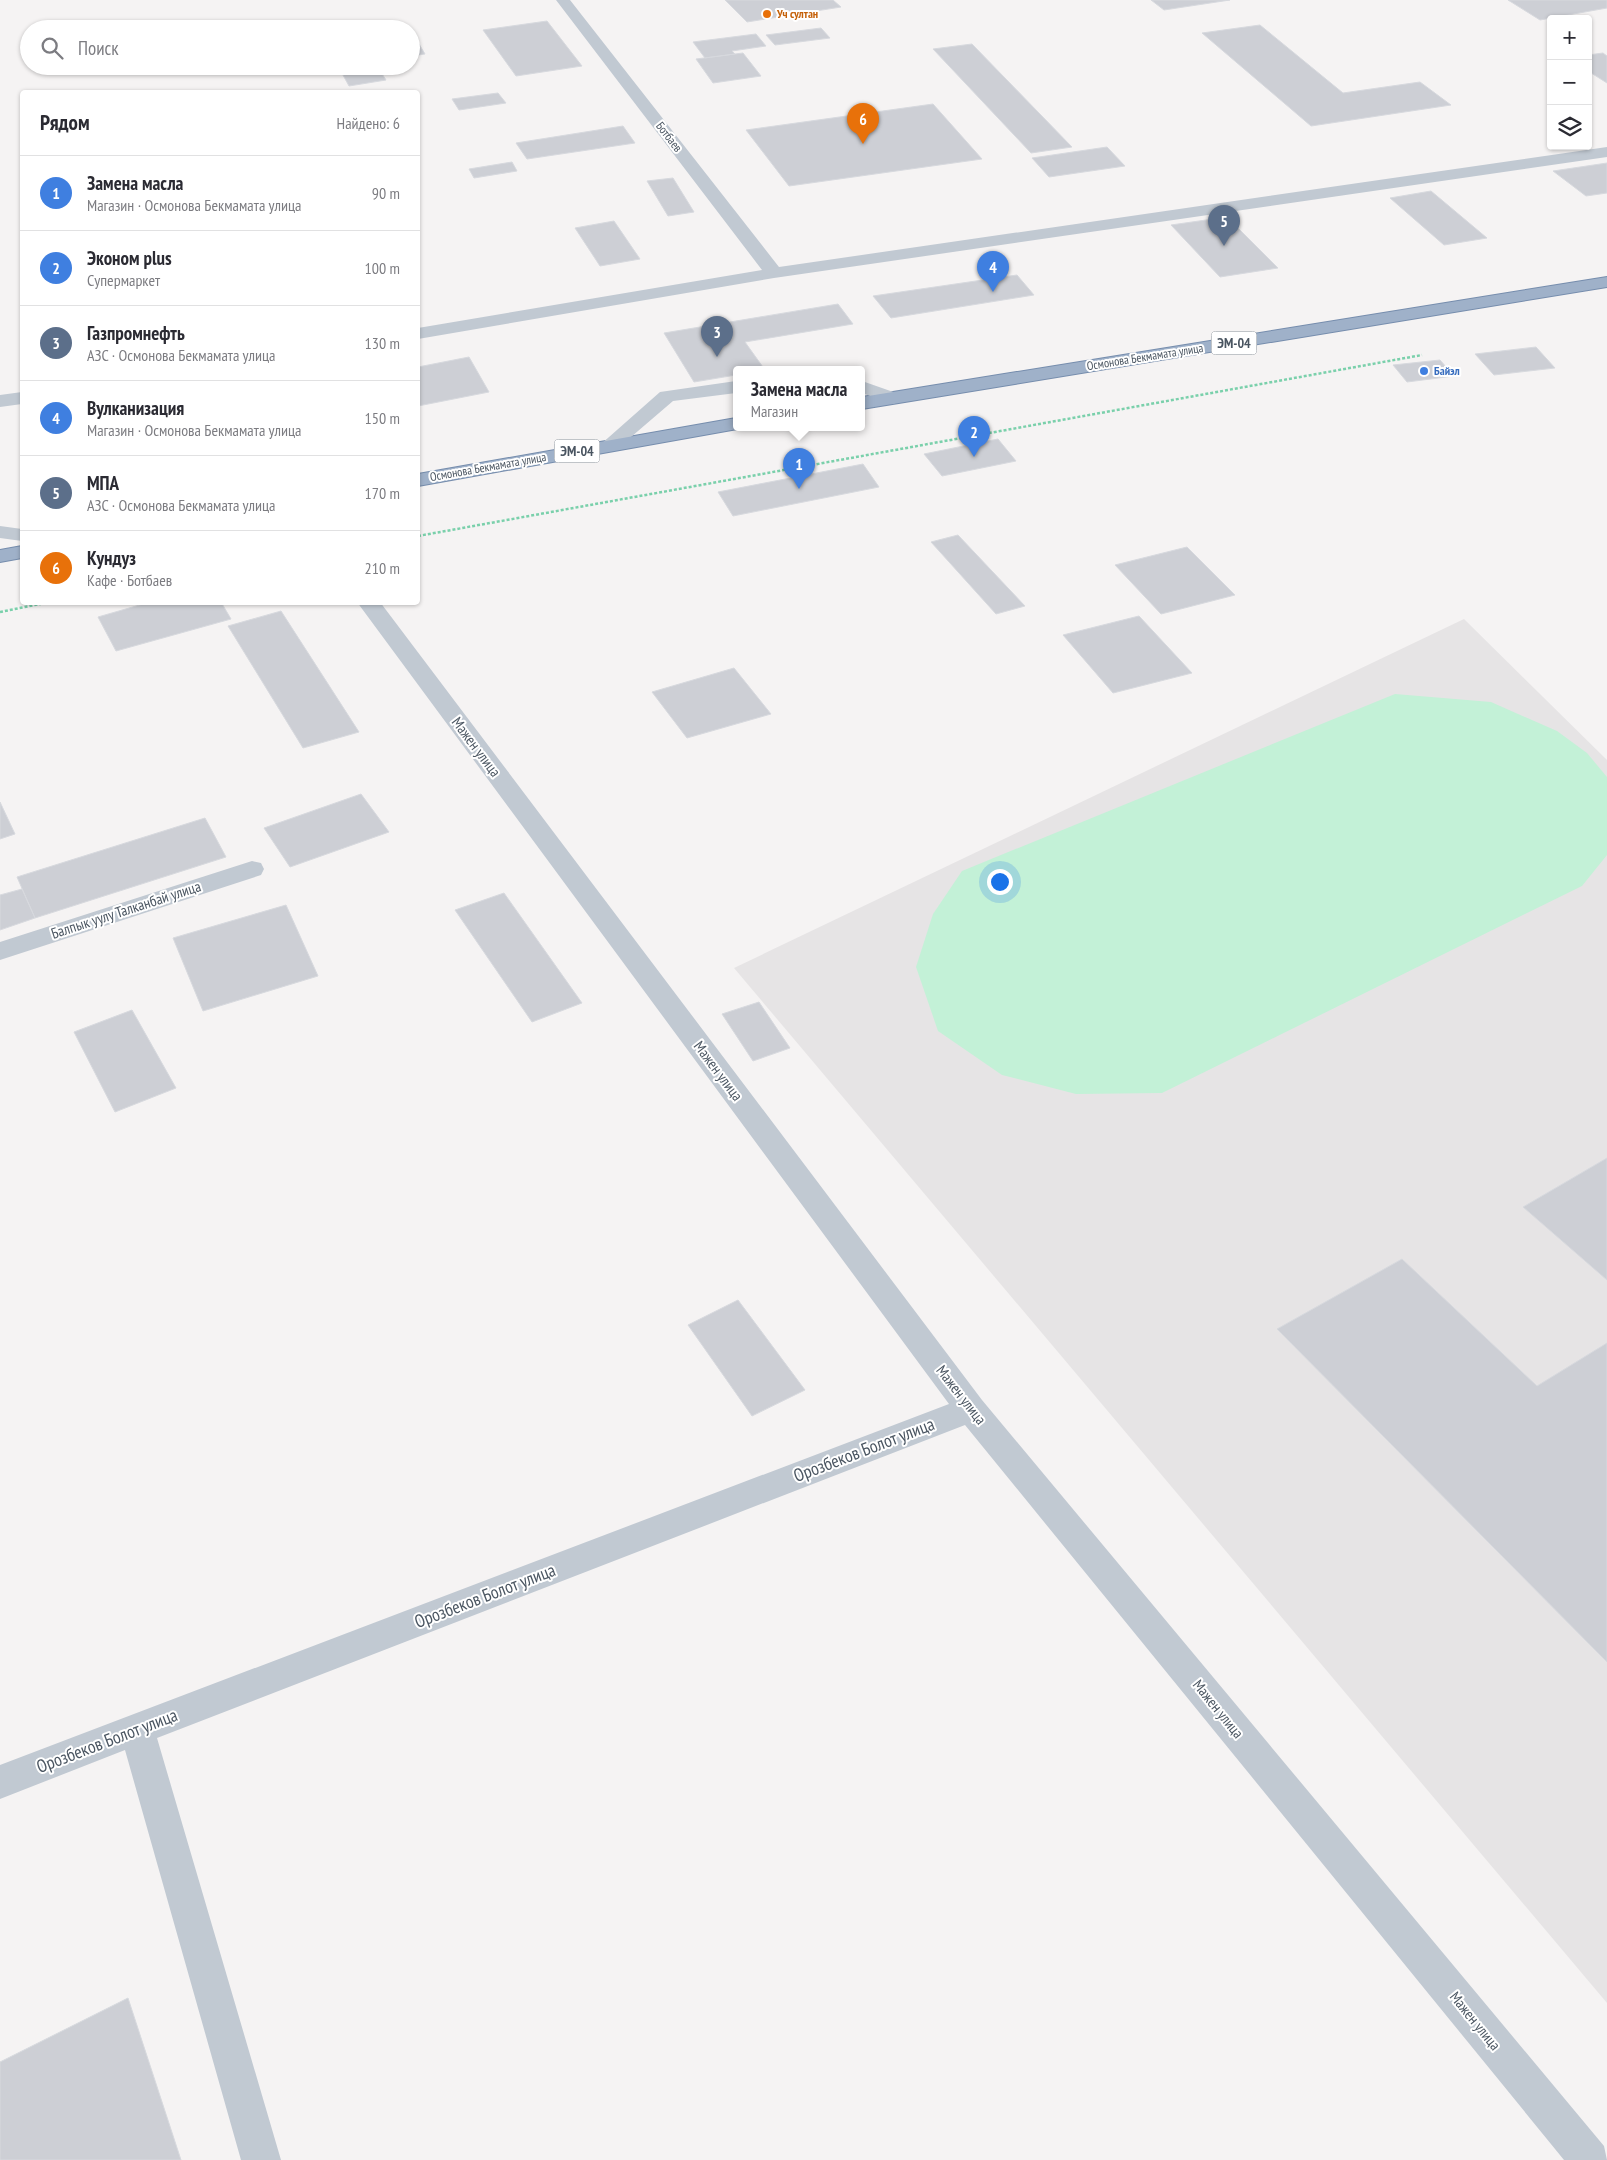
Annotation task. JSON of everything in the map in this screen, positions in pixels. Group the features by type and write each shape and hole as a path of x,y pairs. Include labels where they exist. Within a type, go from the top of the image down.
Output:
{"highway":[{"name":"Осмонова Бекмамата улица","path":"865,402 1607,282"},
{"name":"Осмонова Бекмамата улица","path":"420,480 733,424"},
{"path":"0,556 20,552"}],"street":[{"name":"Ботбаев","path":"563,0 774,273"},
{"path":"420,334 774,273 1607,152"},
{"path":"610,445 667,396 733,387"},
{"path":"865,388 892,398"},
{"path":"0,401 20,398"},
{"path":"0,532 20,535"},
{"name":"Мажен улица","path":"370,605 971,1409 1590,2160"},
{"name":"Балпык уулу Талканбай улица","path":"0,951 252,869"},
{"name":"Орозбеков Болот улица","path":"0,1782 971,1409"},
{"path":"137,1729 261,2160"}],"path":[{"path":"420,536 1430,353"},
{"path":"0,612 35,605"}],"shaded area":[{"path":"1464,619 1607,760 1607,2003 734,968"}],"green space":[{"path":"1395,694 1491,702 1557,731 1587,753 1607,777 1607,855 1582,886 1162,1093 1076,1094 1002,1075 938,1031 916,967 933,914 962,871"}],"building":[{"name":"Уч султан","path":"725,0 833,0 841,7 747,22"},
{"path":"1151,0 1230,0 1164,10"},
{"path":"1508,0 1607,0 1607,8 1568,15 1547,15 1547,19 1540,20"},
{"path":"547,21 582,66 516,76 483,30"},
{"path":"1260,25 1343,93 1420,82 1451,105 1311,126 1202,33"},
{"path":"821,28 830,38 775,45 766,35"},
{"path":"756,34 766,46 732,51 735,54 705,58 693,42"},
{"path":"972,44 1072,147 1031,153 933,49"},
{"path":"420,46 425,54 420,55"},
{"path":"743,53 761,76 713,83 696,59"},
{"path":"1603,53 1607,56 1607,83 1592,74 1592,54"},
{"path":"343,75 383,75 386,80 349,86"},
{"path":"498,93 506,103 459,110 452,99"},
{"path":"933,104 982,159 789,186 746,130"},
{"path":"623,126 635,143 527,159 516,143"},
{"path":"1107,147 1125,166 1049,177 1032,158"},
{"path":"512,162 517,171 474,178 469,169"},
{"path":"1607,163 1607,193 1586,196 1553,171"},
{"path":"673,178 694,212 668,216 647,181"},
{"path":"1431,191 1487,238 1444,245 1390,198"},
{"path":"1227,217 1278,268 1220,277 1171,225"},
{"path":"614,221 640,259 600,266 575,228"},
{"path":"1017,275 1034,295 891,318 873,296"},
{"path":"838,304 853,324 745,342 762,366 733,366 733,376 694,382 664,333"},
{"path":"1536,347 1555,368 1494,375 1475,354"},
{"path":"469,357 489,392 420,406 420,367"},
{"name":"Байэл","path":"1440,360 1454,376 1407,382 1393,365"},
{"path":"998,439 1016,461 942,476 924,454"},
{"path":"863,464 879,487 733,516 718,492"},
{"path":"958,535 1025,606 996,614 931,542"},
{"path":"1187,547 1235,595 1161,614 1115,565"},
{"path":"140,605 223,605 231,619 116,651 98,617"},
{"path":"281,611 359,732 303,748 228,626"},
{"path":"1139,616 1192,673 1113,693 1063,635"},
{"path":"734,668 771,714 687,738 652,692"},
{"path":"361,794 389,832 290,867 264,828"},
{"path":"0,802 15,834 0,839"},
{"path":"205,818 226,857 35,918 17,877"},
{"path":"22,889 35,918 0,930 0,895"},
{"path":"504,893 582,1003 532,1022 455,910"},
{"path":"286,905 318,976 203,1011 173,938"},
{"path":"759,1002 790,1048 753,1061 722,1014"},
{"path":"132,1010 176,1088 115,1112 74,1032"},
{"path":"1607,1158 1607,1280 1523,1207"},
{"path":"1402,1259 1537,1386 1607,1343 1607,1662 1277,1329"},
{"path":"738,1300 805,1390 752,1416 688,1325"},
{"path":"128,1998 181,2160 0,2160 0,2062"}],"place":[{"name":"Уч султан","path":"767,14"},
{"name":"Кундуз","path":"863,144"},
{"name":"МПА","path":"1224,246"},
{"name":"Вулканизация","path":"993,292"},
{"name":"Газпромнефть","path":"717,357"},
{"name":"Байэл","path":"1424,371"},
{"name":"Эконом plus","path":"974,457"},
{"name":"Замена масла","path":"799,489"}]}
